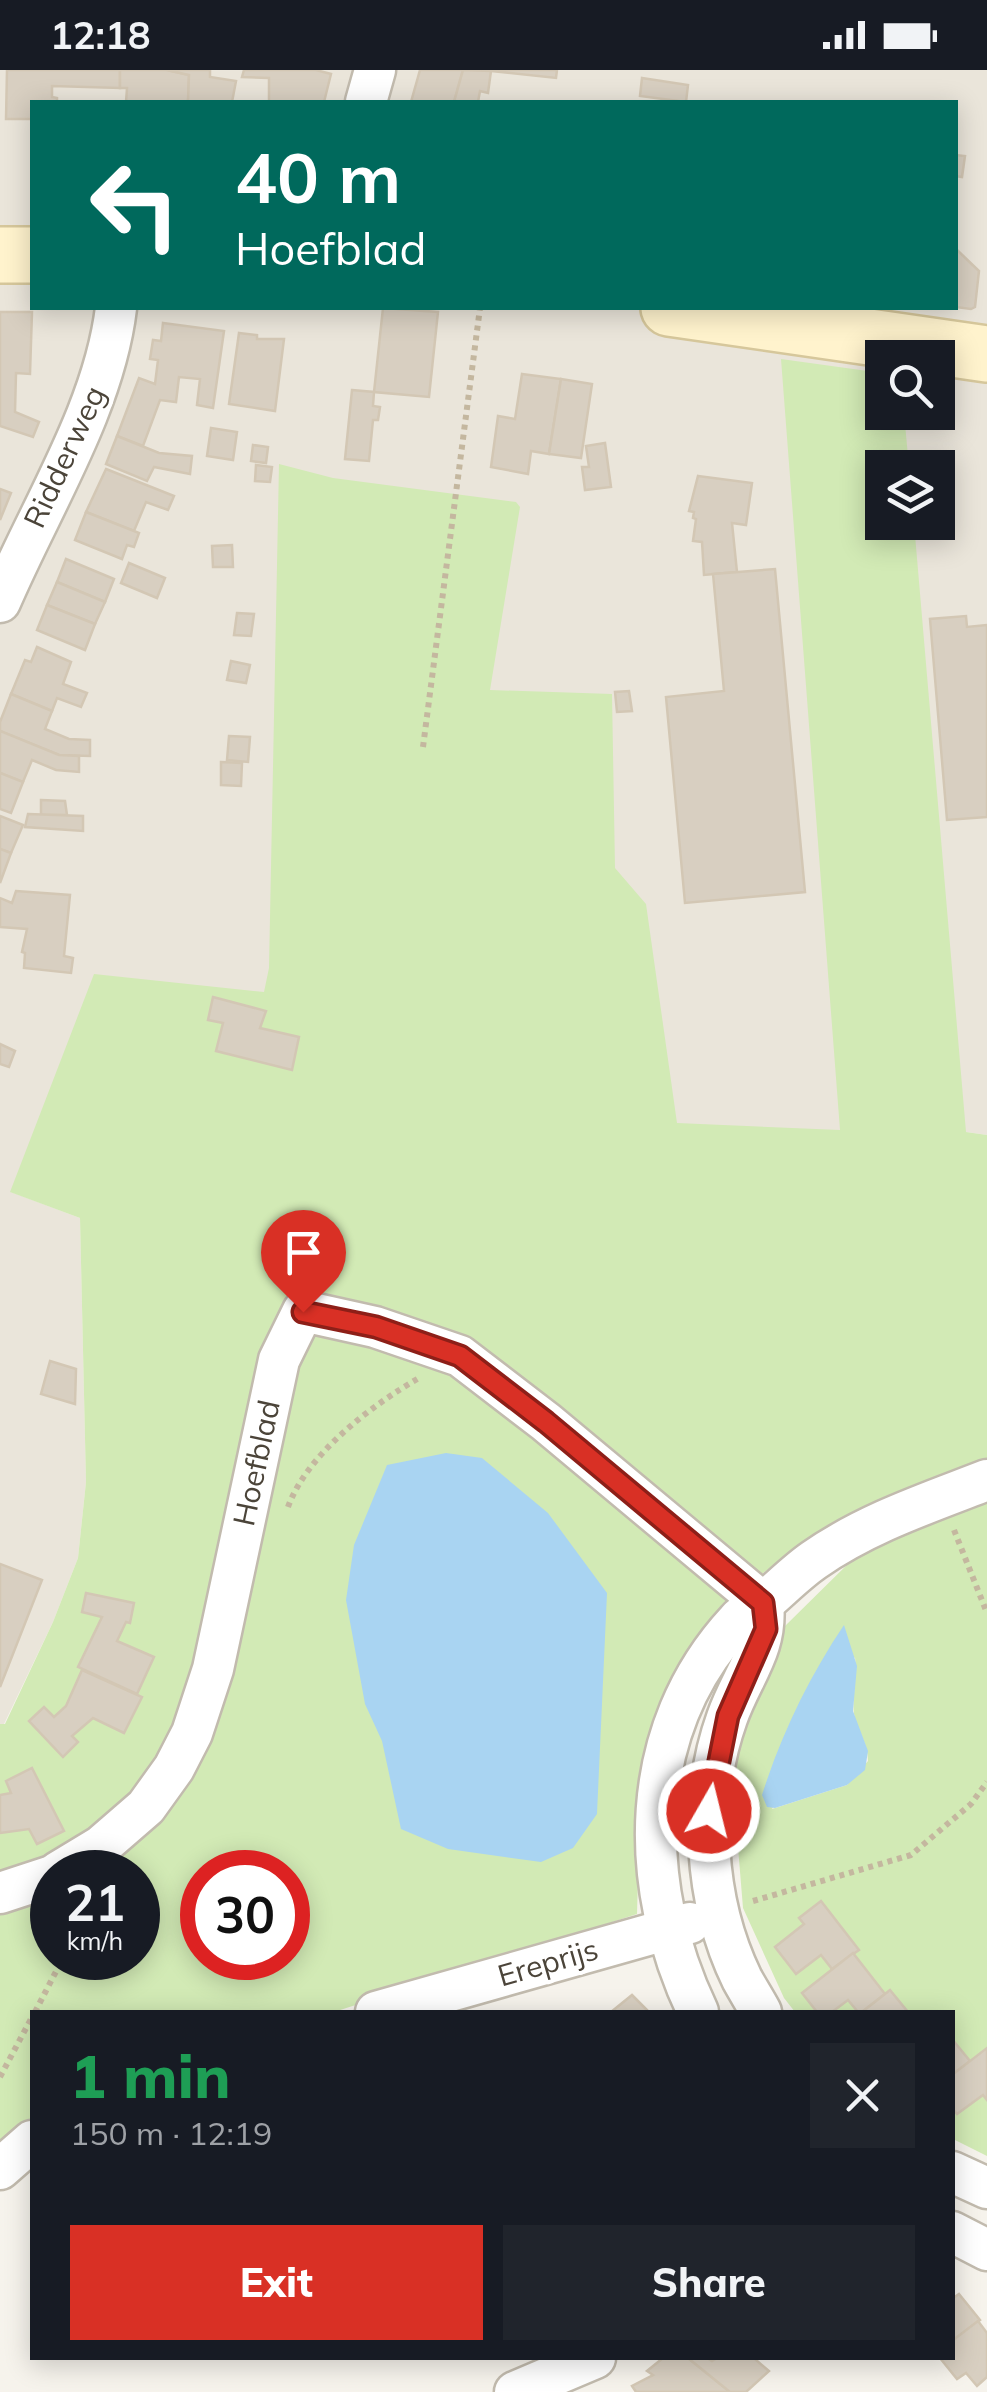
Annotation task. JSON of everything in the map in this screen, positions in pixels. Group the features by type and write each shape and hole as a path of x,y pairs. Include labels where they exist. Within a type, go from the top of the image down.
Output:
{"street":[{"path":"366,100 374,70"},
{"path":"0,255 30,256"},
{"name":"Ridderweg","path":"0,602 97,393 109,354 116,310"},
{"path":"683,310 987,354"},
{"name":"Hoefblad","path":"94,1850 146,1807 174,1768 192,1733 213,1669 279,1360 303,1312 376,1327 460,1356 546,1422 763,1603"},
{"path":"697,2010 665,1928 654,1844 656,1803 665,1756 702,1668 740,1617 763,1603 813,1560 906,1510 987,1480"},
{"path":"759,2010 741,1978 720,1916 710,1852 709,1811 728,1716 766,1629 763,1603"},
{"name":"Hoefblad","path":"0,1892 30,1882"},
{"name":"Ereprijs","path":"383,2010 665,1928 720,1916"},
{"path":"0,2169 30,2143"},
{"path":"955,2173 987,2188"},
{"path":"955,2234 987,2250"},
{"path":"515,2392 590,2360"}],"path":[{"path":"423,746 480,310"},
{"path":"286,1513 312,1463 329,1445 401,1388 460,1356"},
{"path":"942,1498 987,1613"},
{"path":"720,1916 780,1891 911,1856 971,1804 987,1782"},
{"path":"36,2010 51,1980"},
{"path":"0,2077 30,2021"}],"shaded area":[{"path":"0,70 987,70 987,1135 966,1132 11,1192 80,1218 86,1482 78,1558 53,1622 4,1724 0,1724"}],"green space":[{"path":"781,359 865,371 865,430 906,430 907,450 865,450 865,540 915,540 966,1132 987,1135 987,1469 827,1527 749,1583 640,1806 637,1914 340,2010 30,2010 30,2127 0,2153 0,1724 5,1724 53,1622 78,1558 86,1482 80,1218 10,1192 94,974 264,992 269,968 279,464 333,478 516,502 520,507 490,690 612,694 615,868 646,904 677,1123 840,1130"},
{"path":"987,1492 987,2156 955,2140 955,2010 793,2010 784,1998 743,1908 737,1835 722,1803 763,1662 785,1626 857,1555","holes":["855,1657 854,1701 868,1761 847,1785 772,1809"]}],"water":[{"path":"446,1453 482,1458 548,1513 607,1593 597,1814 573,1848 541,1862 448,1849 401,1829 382,1741 365,1704 346,1600 354,1545 387,1465"},
{"path":"844,1625 857,1666 853,1711 868,1751 865,1770 847,1785 775,1808 767,1807 762,1795 787,1729"}],"building":[{"path":"7,70 120,70 120,88 52,86 52,97 57,100 30,100 30,119 6,119"},
{"path":"120,70 167,70 189,75 188,100 126,100 127,88 120,88"},
{"path":"167,70 210,70 210,77 236,81 232,100 188,100 189,75"},
{"path":"244,70 316,70 331,74 324,100 269,100 269,78 242,77"},
{"path":"420,70 463,70 455,100 412,100"},
{"path":"463,70 491,71 488,93 480,91 478,100 455,100"},
{"path":"482,70 557,70 556,78"},
{"path":"642,78 688,85 686,100 640,96"},
{"path":"958,155 965,156 962,177 958,176"},
{"path":"958,251 979,271 975,307 958,307"},
{"path":"383,310 438,312 429,397 374,392"},
{"path":"0,312 32,312 30,374 16,373 15,412 39,422 33,437 0,426"},
{"path":"163,323 224,331 213,408 197,405 200,379 179,377 176,402 160,400 143,446 117,436 139,378 155,384 158,360 150,359 153,340 161,341"},
{"path":"239,333 257,335 257,339 284,339 275,411 229,404"},
{"path":"522,374 561,379 549,454 531,451 528,474 491,467 498,416 515,419"},
{"path":"561,379 592,384 581,458 549,454"},
{"path":"352,390 374,392 373,406 380,407 378,420 373,420 369,461 345,459"},
{"path":"211,428 237,432 233,460 207,456"},
{"path":"117,436 159,453 192,456 190,474 154,467 147,481 106,464"},
{"path":"605,443 611,487 585,490 582,467 589,467 586,446"},
{"path":"253,445 268,447 266,463 251,461"},
{"path":"256,465 272,467 270,482 255,481"},
{"path":"106,469 174,496 168,510 146,502 134,531 86,512"},
{"path":"698,476 752,483 746,525 732,523 737,572 704,575 702,542 693,541 696,519 694,512 689,511"},
{"path":"0,489 11,493 0,520"},
{"path":"86,512 139,533 134,547 127,545 122,559 75,540"},
{"path":"232,545 233,567 213,567 212,546"},
{"path":"66,559 114,579 105,602 57,582"},
{"path":"129,563 165,578 157,598 121,583"},
{"path":"775,569 805,892 685,903 666,697 724,691 713,574"},
{"path":"57,582 105,602 95,624 47,605"},
{"path":"47,605 95,624 85,650 37,630"},
{"path":"237,613 254,614 251,636 234,635"},
{"path":"966,616 967,627 987,625 987,817 947,820 930,619"},
{"path":"37,647 71,662 63,684 87,693 81,707 57,698 52,711 11,694 25,660 31,662"},
{"path":"231,661 250,665 246,683 227,680"},
{"path":"629,691 632,711 617,712 615,692"},
{"path":"11,694 52,711 45,729 69,739 90,740 90,756 59,755 0,731"},
{"path":"0,731 59,755 79,756 79,772 56,770 32,760 23,782 0,773"},
{"path":"229,736 250,737 248,762 227,760"},
{"path":"221,762 242,763 241,786 221,785"},
{"path":"0,773 23,782 11,813 0,809"},
{"path":"41,800 65,801 67,815 41,815"},
{"path":"28,814 83,816 83,831 25,827"},
{"path":"0,816 23,825 11,853 0,849"},
{"path":"0,849 11,853 0,883"},
{"path":"16,891 70,895 64,956 73,958 71,973 24,968 22,952 27,929 0,927 0,898 12,903"},
{"path":"213,997 266,1011 260,1028 299,1037 292,1070 216,1051 223,1023 208,1020"},
{"path":"0,1044 15,1051 9,1067 0,1064"},
{"path":"50,1361 76,1369 75,1404 41,1394"},
{"path":"0,1564 42,1580 0,1687"},
{"path":"86,1593 134,1603 130,1623 126,1622 117,1641 154,1657 137,1694 78,1667 102,1617 82,1612"},
{"path":"82,1670 142,1697 124,1733 93,1718 72,1736 78,1742 63,1757 29,1721 44,1707 54,1717 66,1706"},
{"path":"32,1768 64,1831 37,1844 29,1829 0,1833 0,1795 11,1793 6,1781"},
{"path":"821,1901 859,1950 832,1969 821,1955 796,1974 775,1947 804,1924 799,1918"},
{"path":"853,1953 885,1994 865,2010 856,2010 848,2000 835,2010 815,2010 802,1993"},
{"path":"890,1990 906,2010 865,2010"},
{"path":"632,1995 647,2010 613,2010"},
{"path":"955,2043 970,2061 955,2073"},
{"path":"987,2048 987,2100 983,2095 957,2114 955,2073"},
{"path":"959,2294 980,2320 955,2339 955,2297"},
{"path":"978,2321 987,2333 987,2377 977,2386 966,2373 957,2379 942,2360 955,2360 955,2339"},
{"path":"661,2360 690,2360 730,2392 636,2392 632,2386 653,2375 647,2371"},
{"path":"690,2360 756,2360 769,2371 746,2392 730,2392"}],"route":[{"path":"303,1312 376,1327 460,1356 546,1422 763,1603 766,1629 721,1738 709,1811"}]}
